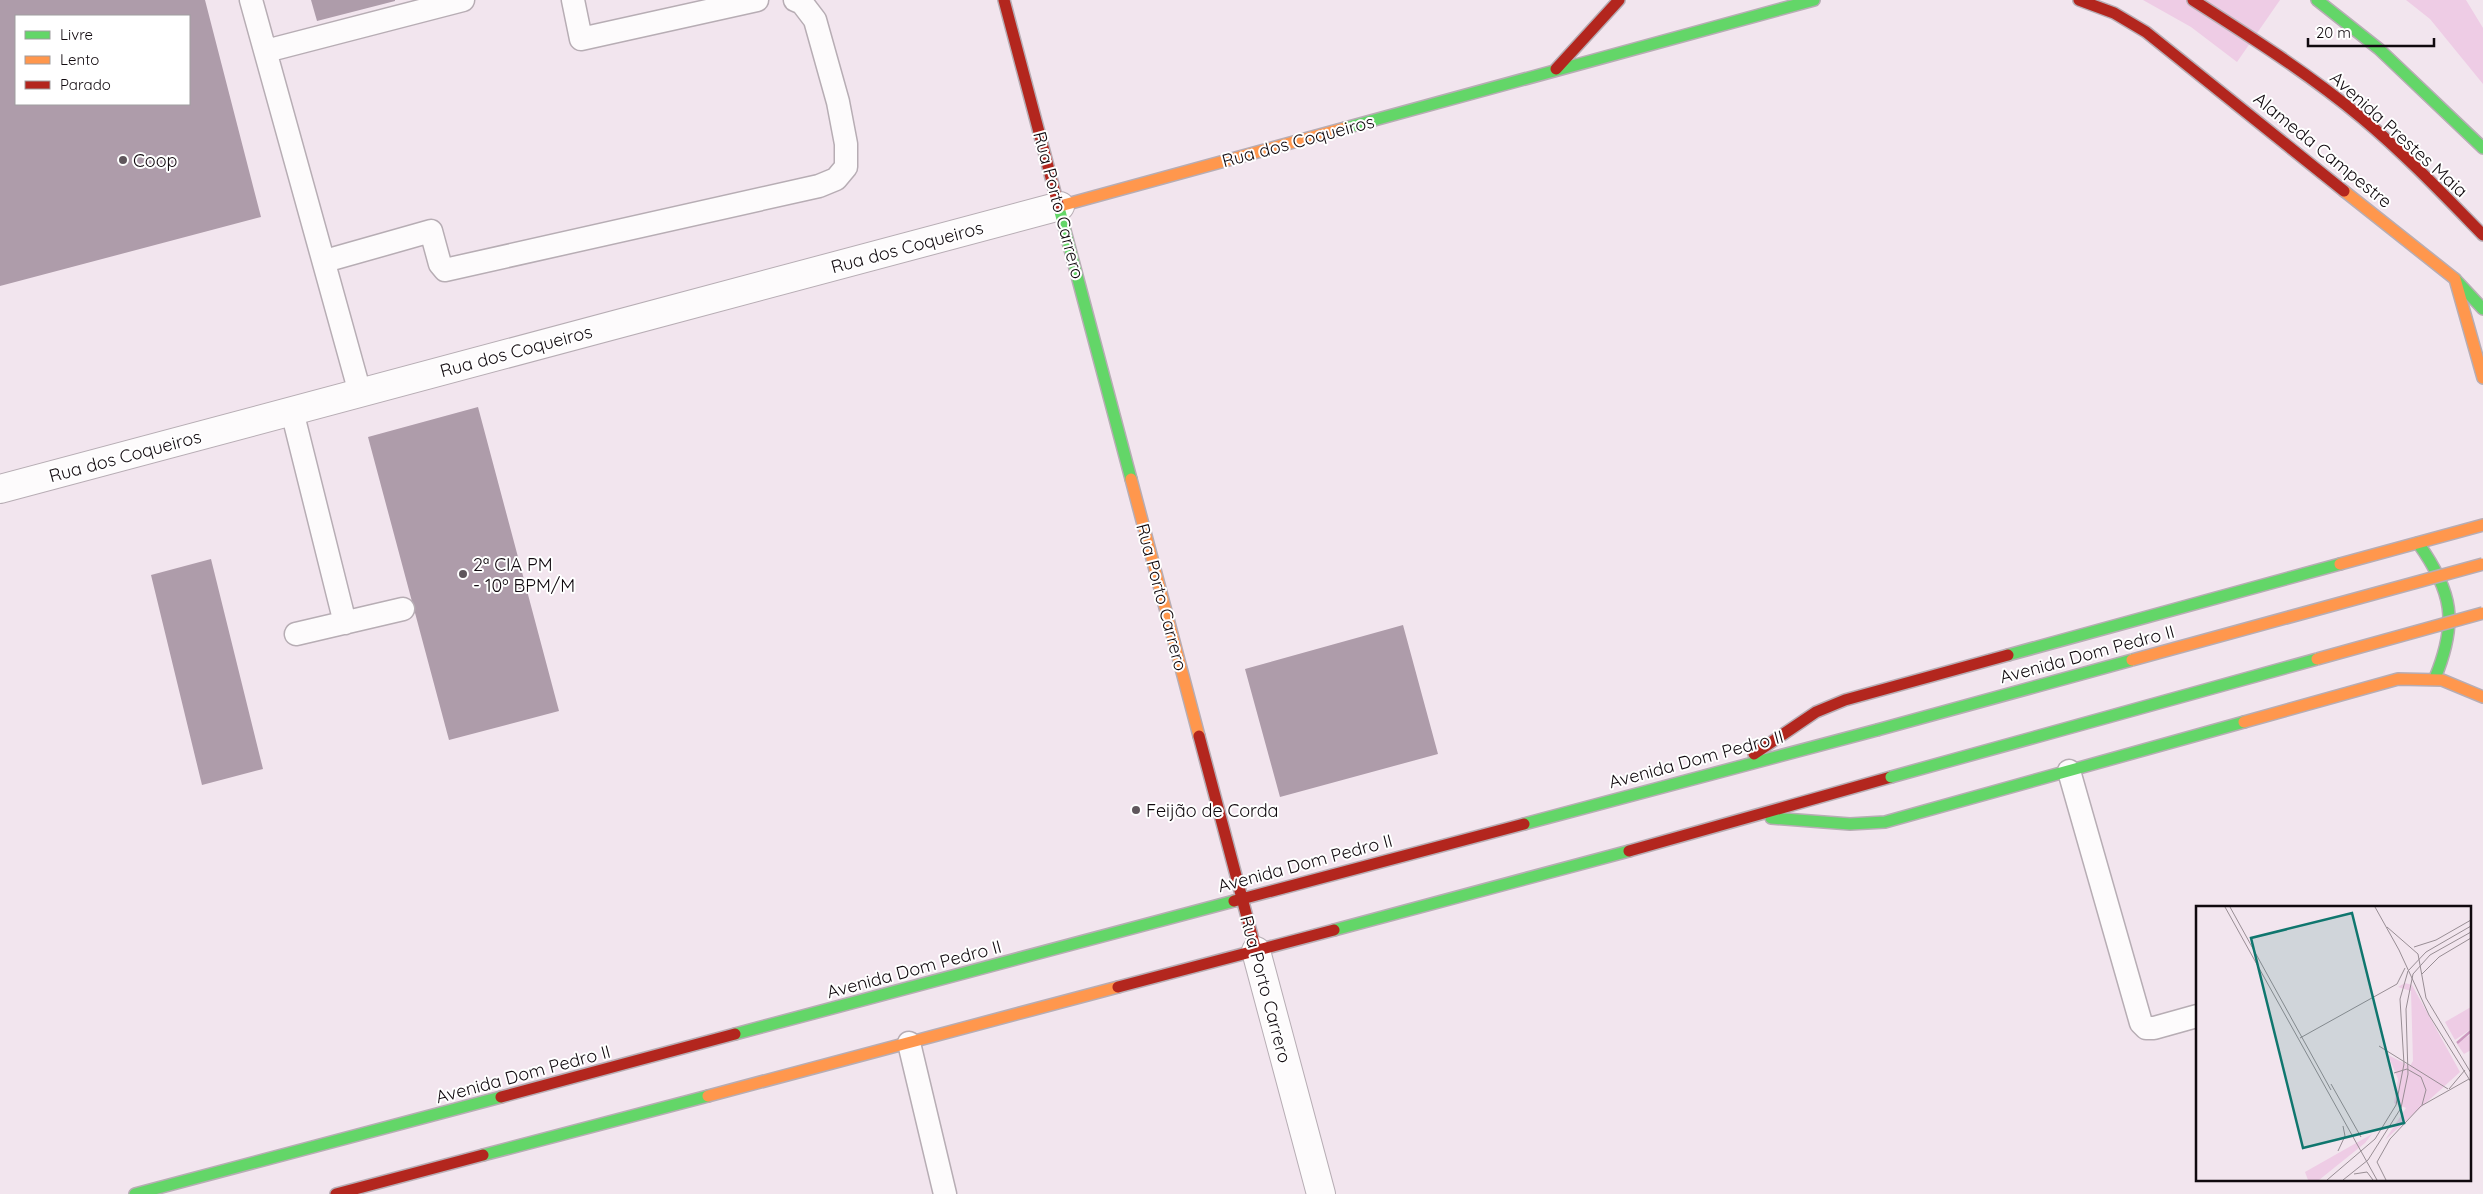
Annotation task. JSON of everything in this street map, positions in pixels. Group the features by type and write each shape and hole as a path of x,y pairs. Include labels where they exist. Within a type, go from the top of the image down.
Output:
{"main road":[{"name":"Rua Porto Carrero","path":"1004,0 1256,951"},
{"path":"1556,69 1619,0"},
{"name":"Rua dos Coqueiros","path":"1060,206 1814,0"},
{"name":"Alameda Campestre","path":"2079,0 2114,13 2146,32 2455,279 2483,309"},
{"name":"Avenida Prestes Maia","path":"2193,0 2264,46 2345,105 2416,168 2483,234"},
{"path":"2317,0 2379,49 2483,148"},
{"path":"2455,279 2483,378"},
{"path":"1737,766 1828,705 2483,525"},
{"path":"2418,543 2436,566 2448,593 2451,622 2447,651 2435,678"},
{"name":"Avenida Dom Pedro II","path":"135,1194 898,993 1242,898 1877,730 2483,564"},
{"path":"336,1194 1256,951 1752,817 2483,613"},
{"path":"1752,817 1871,824 2398,679 2435,678 2468,689 2483,697"}],"street":[{"name":"Rua dos Coqueiros","path":"0,489 1060,206"},
{"name":"Rua Porto Carrero","path":"1256,951 1321,1194"}],"lane":[{"path":"251,0 360,393"},
{"path":"266,51 463,0"},
{"path":"573,0 581,39 757,0"},
{"path":"325,262 431,231 440,264 445,270 819,186 836,179 846,167 846,144 838,102 815,20 802,3 795,0"},
{"path":"292,411 345,623"},
{"path":"296,634 403,609"},
{"path":"2069,771 2141,1023 2146,1028 2154,1028 2196,1016"},
{"path":"909,1043 945,1194"}],"shaded area":[{"path":"2143,0 2280,0 2237,62 2191,27"},
{"path":"2406,0 2466,0 2483,28 2483,84 2430,19"}],"building":[{"name":"Coop","path":"0,0 205,0 261,217 0,286"},
{"path":"311,0 395,0 395,1 317,21"},
{"name":"2ª CIA PM - 10º BPM/M","path":"478,407 559,711 449,740 368,437"},
{"path":"211,559 263,769 202,785 151,575"},
{"path":"1403,625 1438,754 1280,797 1245,669"}],"traffic: fast":[{"path":"1345,128 1814,0"},
{"path":"2317,0 2379,49 2483,148"},
{"path":"1058,204 1131,479"},
{"path":"2455,279 2483,309"},
{"path":"2418,543 2439,577 2445,592 2448,608 2447,640 2435,678"},
{"path":"2008,655 2340,564"},
{"path":"1891,777 2317,659"},
{"path":"1877,730 2132,660"},
{"path":"1771,818 1850,824 1885,822 2244,722"},
{"path":"1524,824 1877,730"},
{"path":"1334,930 1629,851"},
{"path":"735,1034 1234,901"},
{"path":"483,1155 708,1096"},
{"path":"135,1194 501,1097"}],"traffic: slow":[{"path":"1060,206 1345,128"},
{"path":"2344,191 2455,279 2483,378"},
{"path":"1131,479 1199,736"},
{"path":"2340,564 2483,525"},
{"path":"2132,660 2483,564"},
{"path":"2317,659 2483,613"},
{"path":"2244,722 2398,679 2442,680 2483,697"},
{"path":"708,1096 1118,987"}],"traffic: jam":[{"path":"1004,0 1058,204"},
{"path":"1556,69 1619,0"},
{"path":"2079,0 2114,13 2146,32 2344,191"},
{"path":"2193,0 2301,71 2362,118 2409,160 2483,235"},
{"path":"1754,754 1816,712 1845,700 2008,655"},
{"path":"1199,736 1256,951"},
{"path":"1629,851 1891,777"},
{"path":"1234,901 1524,824"},
{"path":"1118,987 1334,930"},
{"path":"501,1097 735,1034"},
{"path":"336,1194 483,1155"}],"place":[{"name":"Coop","path":"123,160"},
{"name":"2ª CIA PM - 10º BPM/M","path":"463,574"},
{"name":"Feijão de Corda","path":"1136,810"}]}
